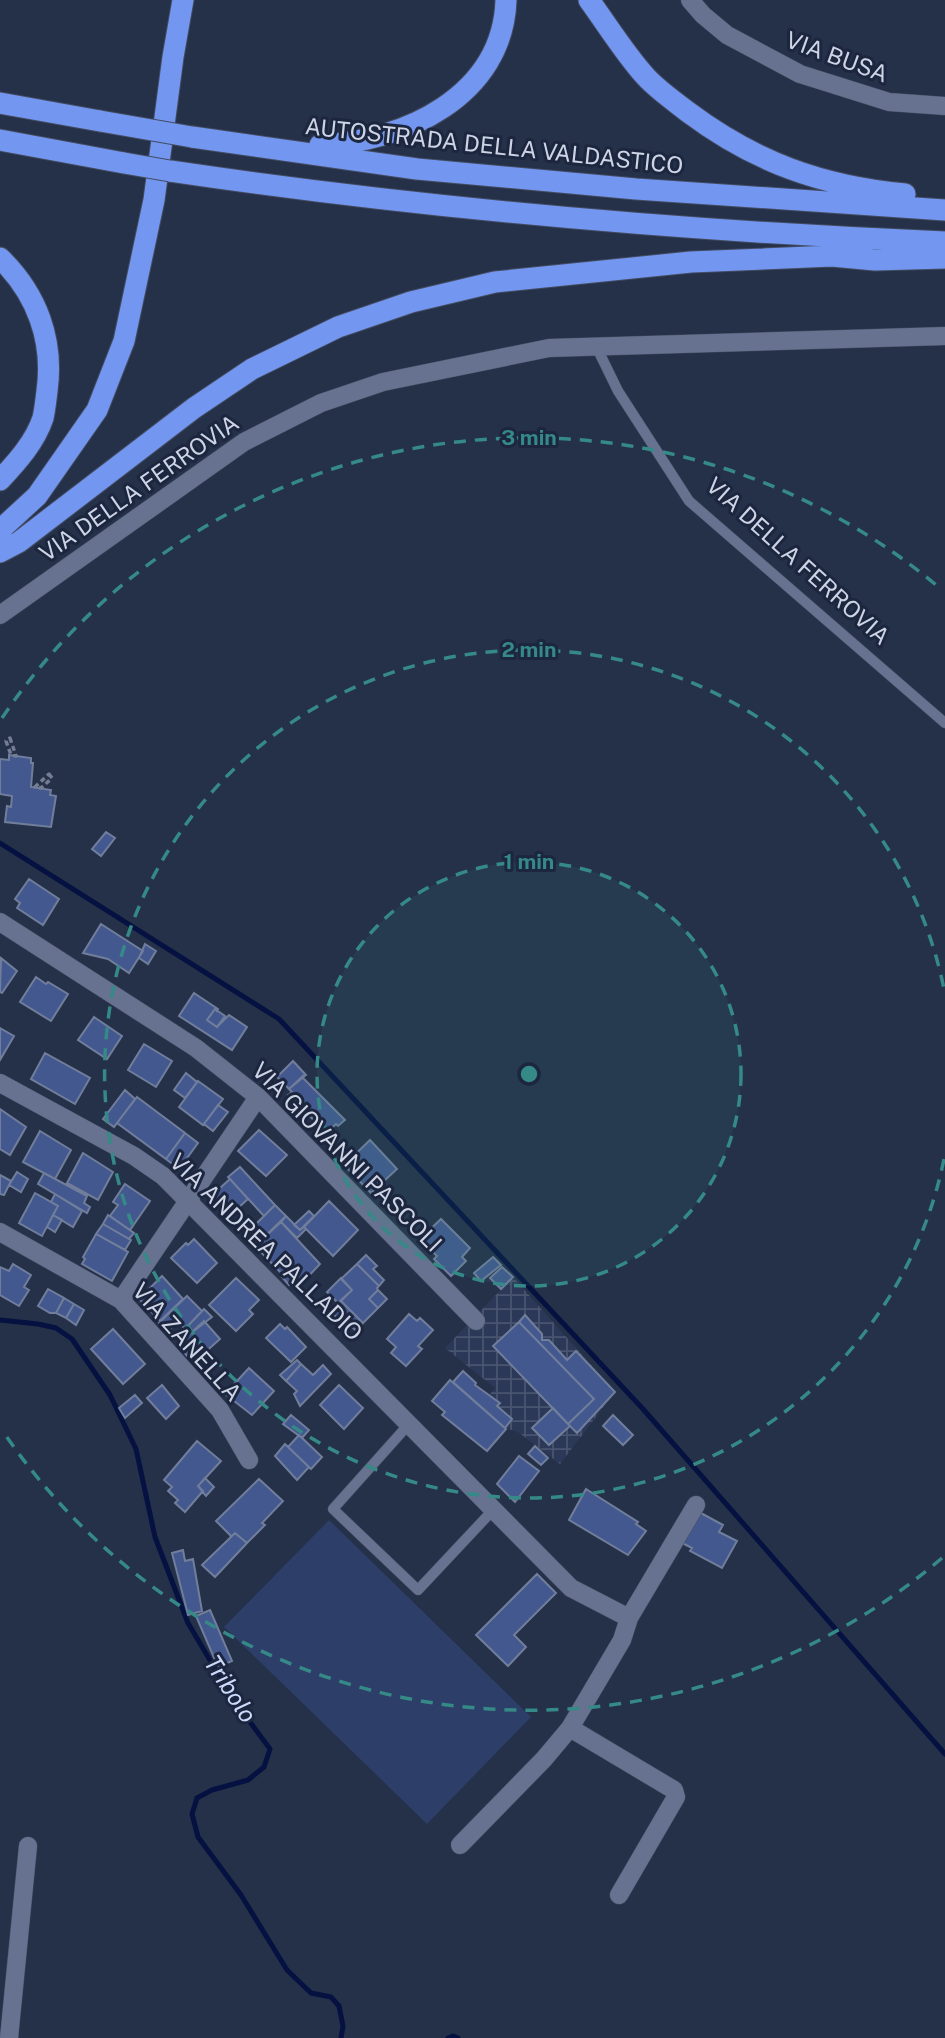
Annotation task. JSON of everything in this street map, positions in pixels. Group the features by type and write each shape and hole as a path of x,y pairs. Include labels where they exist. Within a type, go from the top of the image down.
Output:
{"highway":[{"path":"0,530 37,496 97,410 124,341 154,200 183,0"},
{"path":"220,141 318,146 348,144 411,127 447,105 480,73 491,57 502,27 506,0"},
{"path":"589,0 648,79 703,123 742,149 810,177 878,192 945,199"},
{"name":"AUTOSTRADA DELLA VALDASTICO","path":"0,103 192,137 417,169 636,189 945,210"},
{"path":"0,140 170,171 504,213 742,232 945,242"},
{"path":"0,552 19,542 194,408 252,369 338,327 411,302 495,282 691,262 832,256 875,260 945,258"},
{"path":"0,258 37,307 48,340 50,373 43,417 18,461 0,480"},
{"path":"0,510 34,485 68,452"}],"street":[{"name":"VIA BUSA","path":"690,0 727,35 800,74 889,102 945,106"},
{"name":"VIA DELLA FERROVIA","path":"0,615 244,442 321,403 383,382 550,348 945,336"},
{"name":"VIA GIOVANNI PASCOLI","path":"0,922 197,1048 258,1097 476,1321"},
{"name":"VIA ANDREA PALLADIO","path":"0,1083 134,1156 163,1176 190,1200 571,1588 629,1618"},
{"path":"121,1300 258,1097"},
{"name":"VIA ZANELLA","path":"0,1232 121,1300 220,1410 249,1460"},
{"path":"460,1845 544,1759 570,1728 622,1640 629,1618 696,1505"},
{"path":"570,1728 674,1790 676,1797 619,1895"},
{"path":"9,2038 28,1846"},
{"path":"0,1943 18,1948"}],"lane":[{"name":"VIA DELLA FERROVIA","path":"596,346 618,391 689,501 945,723"},
{"path":"409,1424 333,1509 418,1590 494,1509"}],"path":[{"path":"10,738 15,749 16,756 11,755 6,741 10,738"},
{"path":"49,774 52,778 41,788 35,787 49,774"}],"shaded area":[{"path":"513,1277 615,1392 560,1464 518,1432 505,1428 512,1419 497,1406 500,1403 490,1394 495,1388 445,1348"},
{"path":"329,1520 531,1717 427,1824 224,1627"}],"building":[{"path":"9,755 31,758 31,787 51,790 50,795 56,796 51,827 5,822 7,806 11,807 12,796 0,794 0,759 9,760"},
{"path":"106,832 115,838 101,856 92,849"},
{"path":"29,879 59,899 43,925 17,908 20,903 15,899"},
{"path":"101,924 143,951 129,973 108,959 83,953"},
{"path":"145,944 156,951 148,964 139,958"},
{"path":"1,958 17,971 2,993 0,992"},
{"path":"36,977 68,994 51,1021 20,1002"},
{"path":"194,993 218,1009 215,1009 207,1020 217,1027 229,1015 247,1027 232,1050 179,1016"},
{"path":"215,1009 225,1016 217,1027 207,1020"},
{"path":"94,1017 122,1036 107,1059 78,1040"},
{"path":"0,1028 14,1036 0,1060"},
{"path":"144,1044 172,1061 156,1087 128,1070"},
{"path":"45,1053 90,1078 75,1104 31,1079"},
{"path":"293,1061 306,1075 289,1089 277,1077"},
{"path":"186,1073 197,1082 185,1098 174,1090"},
{"path":"304,1075 303,1078 345,1120 327,1133 288,1095 292,1092 289,1089"},
{"path":"198,1081 223,1099 203,1125 179,1107"},
{"path":"125,1090 135,1099 114,1127 103,1119"},
{"path":"137,1097 185,1133 166,1159 117,1123"},
{"path":"218,1105 228,1112 213,1131 204,1124"},
{"path":"0,1109 26,1127 10,1155 0,1149"},
{"path":"259,1130 287,1155 266,1176 238,1151"},
{"path":"40,1131 71,1150 55,1179 23,1162"},
{"path":"185,1133 198,1143 179,1169 166,1159"},
{"path":"370,1140 397,1169 371,1193 344,1165"},
{"path":"83,1153 113,1172 98,1200 67,1183"},
{"path":"240,1167 275,1205 264,1216 228,1177"},
{"path":"17,1172 28,1179 21,1192 9,1185"},
{"path":"44,1173 87,1196 84,1203 90,1207 87,1213 38,1184"},
{"path":"0,1175 11,1181 4,1195 0,1194"},
{"path":"230,1179 248,1199 228,1217 210,1197"},
{"path":"125,1184 150,1201 130,1230 110,1216 118,1205 113,1202"},
{"path":"35,1193 58,1206 42,1236 19,1223"},
{"path":"55,1194 82,1211 73,1227 53,1215 58,1206 51,1202"},
{"path":"329,1201 358,1230 333,1256 304,1227"},
{"path":"275,1205 286,1216 257,1244 246,1234"},
{"path":"309,1211 314,1216 300,1230 294,1225"},
{"path":"53,1215 62,1220 55,1232 47,1227"},
{"path":"108,1215 134,1233 129,1239 103,1224"},
{"path":"286,1216 300,1230 304,1227 306,1229 297,1238 281,1222"},
{"path":"441,1219 470,1248 462,1257 466,1261 451,1276 434,1259 437,1256 420,1239"},
{"path":"281,1222 320,1264 303,1282 298,1276 289,1285 282,1277 284,1276 255,1246"},
{"path":"103,1224 131,1240 125,1250 96,1234"},
{"path":"96,1234 128,1252 112,1281 82,1264"},
{"path":"194,1239 217,1263 197,1283 171,1258"},
{"path":"366,1255 377,1266 373,1269 384,1280 379,1286 357,1264"},
{"path":"493,1257 501,1265 481,1281 474,1273"},
{"path":"13,1264 31,1275 24,1287 29,1290 19,1306 0,1295 0,1267 9,1271"},
{"path":"357,1264 379,1286 369,1299 378,1308 363,1323 341,1301 352,1290 341,1279"},
{"path":"502,1267 513,1277 501,1289 490,1278"},
{"path":"162,1276 183,1299 160,1321 139,1299"},
{"path":"236,1278 259,1300 249,1310 253,1314 236,1331 209,1305"},
{"path":"341,1278 352,1290 338,1303 327,1292"},
{"path":"48,1289 64,1298 56,1313 50,1313 38,1306"},
{"path":"378,1290 387,1299 378,1308 369,1299"},
{"path":"187,1296 202,1311 185,1329 169,1313"},
{"path":"64,1298 74,1304 66,1318 56,1313"},
{"path":"341,1301 363,1323 355,1330 343,1318 340,1321 330,1311"},
{"path":"74,1304 84,1310 76,1325 66,1318"},
{"path":"204,1309 212,1317 190,1334 185,1329"},
{"path":"169,1313 177,1322 167,1332 159,1323"},
{"path":"409,1314 417,1321 420,1318 433,1330 418,1346 422,1349 406,1366 391,1353 396,1347 387,1339"},
{"path":"525,1315 542,1334 542,1340 549,1340 567,1360 576,1351 615,1392 577,1433 568,1424 594,1399 519,1322"},
{"path":"204,1321 220,1339 201,1356 197,1351 189,1358 178,1345"},
{"path":"519,1322 594,1399 568,1424 493,1346"},
{"path":"280,1324 285,1329 287,1327 306,1347 291,1362 266,1338"},
{"path":"113,1329 145,1364 123,1384 91,1349"},
{"path":"297,1360 301,1364 286,1381 280,1375"},
{"path":"301,1364 313,1375 323,1365 331,1374 300,1406 294,1394 297,1391 286,1381"},
{"path":"249,1368 274,1391 252,1415 225,1394"},
{"path":"463,1371 475,1385 500,1403 497,1406 512,1419 505,1428 453,1382"},
{"path":"450,1380 506,1429 487,1451 442,1415 445,1412 432,1401"},
{"path":"162,1385 179,1406 166,1419 147,1398"},
{"path":"339,1385 363,1408 344,1429 320,1405"},
{"path":"135,1395 142,1403 125,1418 119,1408"},
{"path":"553,1408 570,1426 549,1445 532,1428"},
{"path":"291,1415 309,1430 302,1438 283,1424"},
{"path":"613,1415 633,1435 623,1445 603,1426"},
{"path":"299,1435 322,1457 311,1469 288,1447"},
{"path":"197,1441 221,1461 198,1486 203,1491 185,1512 175,1503 178,1500 168,1491 172,1487 164,1480"},
{"path":"285,1444 309,1467 297,1480 275,1456"},
{"path":"535,1446 548,1458 541,1465 528,1454"},
{"path":"519,1456 539,1471 515,1502 497,1484"},
{"path":"205,1478 214,1487 206,1496 198,1486"},
{"path":"259,1479 283,1501 247,1543 235,1533 230,1538 216,1521"},
{"path":"586,1489 638,1522 636,1524 646,1531 628,1555 569,1520"},
{"path":"699,1512 723,1525 719,1532 737,1541 722,1568 690,1551 692,1548 682,1543"},
{"path":"235,1533 247,1543 215,1577 202,1565"},
{"path":"183,1550 185,1561 193,1559 202,1611 188,1615 172,1553"},
{"path":"537,1574 556,1593 514,1635 526,1647 508,1666 476,1635"},
{"path":"210,1610 232,1661 218,1667 196,1616"}],"waterway":[{"path":"0,843 279,1019 643,1409 945,1754"},
{"name":"Tribolo","path":"0,1320 56,1328 72,1339 110,1395 136,1449 155,1537 188,1623 233,1699 270,1749 264,1767 248,1780 212,1790 197,1798 192,1814 198,1837 241,1895 287,1970 311,1993 331,1997 339,2006 343,2026 341,2038"},
{"name":"Tribolo","path":"448,2038 458,2038"}]}
